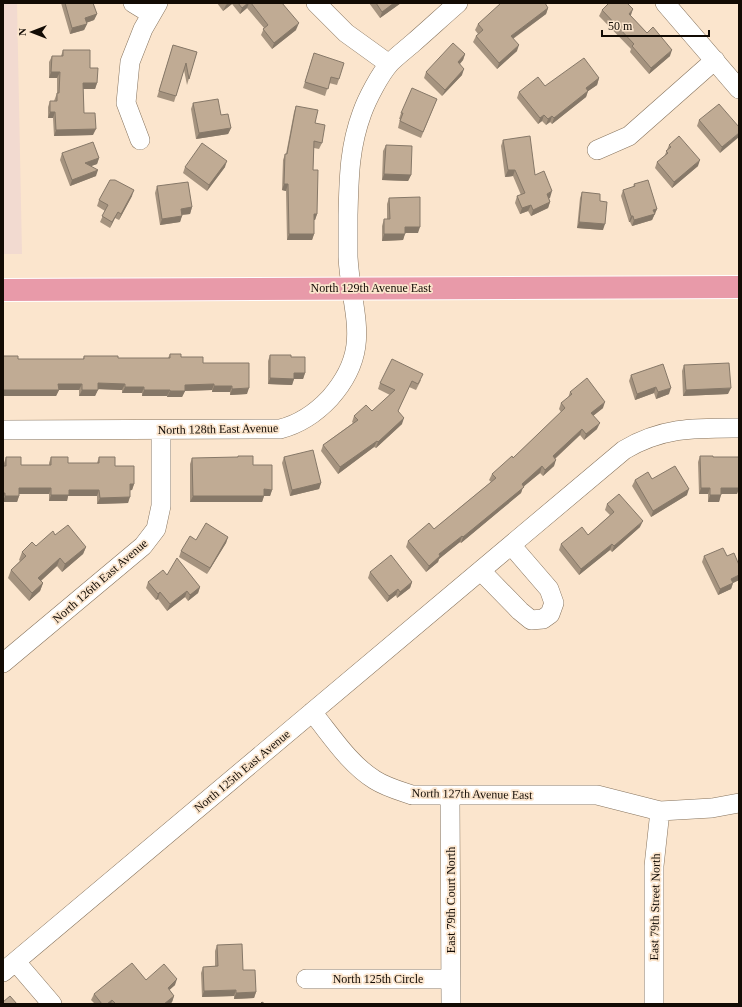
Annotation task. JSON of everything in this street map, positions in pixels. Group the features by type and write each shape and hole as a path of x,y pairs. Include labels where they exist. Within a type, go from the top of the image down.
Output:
{"main road":[{"name":"North 129th Avenue East","path":"3,290 739,287"}],"street":[{"path":"133,3 155,8 143,29 130,62 126,103 140,140"},
{"path":"316,3 346,33 389,64"},
{"name":"North 128th East Avenue","path":"3,430 280,429 293,426 320,409 336,391 351,367 357,341 357,320 348,253 349,173 356,130 362,112 375,86 389,64 458,3"},
{"path":"665,3 739,89"},
{"path":"597,150 629,136 715,60"},
{"name":"North 125th East Avenue","path":"10,967 624,450 658,434 676,430 739,428"},
{"name":"North 126th East Avenue","path":"3,663 143,546 151,537 156,529 161,506 161,430"},
{"path":"481,571 520,612 531,620 542,619 550,614 554,603 549,590 511,545"},
{"name":"North 127th Avenue East","path":"312,712 354,764 375,780 394,789 412,795 597,796 660,810 712,808 739,803"},
{"name":"East 79th Court North","path":"450,796 451,1004"},
{"name":"East 79th Street North","path":"654,1004 654,866 660,810"},
{"path":"10,967 52,1004"},
{"name":"North 125th Circle","path":"306,978 451,979"}],"shaded area":[{"path":"3,3 17,3 22,254 3,254"}],"building":[{"path":"65,3 93,3 97,14 85,18 87,24 72,28"},
{"path":"238,3 248,3 242,8"},
{"path":"251,3 282,3 299,23 274,43 263,29 268,25"},
{"path":"376,3 394,3 382,12"},
{"path":"501,3 545,3 548,8 511,36 519,45 499,63 476,36 483,30 478,24"},
{"path":"609,3 627,3 633,9 629,14 647,33 653,27 672,50 651,68 632,46 634,44 602,10"},
{"path":"453,43 465,54 458,62 464,69 445,90 426,72"},
{"path":"173,45 197,52 189,79 186,63 176,96 159,91"},
{"path":"63,50 90,50 90,68 98,68 97,83 83,83 84,113 95,113 96,129 56,130 55,112 50,112 50,101 57,101 60,72 51,72 52,56 63,56"},
{"path":"314,53 344,63 339,79 331,77 328,89 305,82"},
{"path":"584,58 599,78 586,88 588,91 554,118 552,116 548,119 544,115 540,118 519,92 538,77 545,86"},
{"path":"412,88 437,99 423,132 400,121 403,113 401,113"},
{"path":"218,99 221,115 228,114 231,128 199,133 193,103"},
{"path":"719,104 739,127 739,133 722,147 699,120"},
{"path":"296,106 318,110 315,123 325,125 322,143 314,141 313,170 318,170 317,214 314,214 314,234 289,234 288,184 284,184 285,154 287,154"},
{"path":"530,136 535,175 544,171 552,191 547,194 550,202 533,210 531,205 522,208 517,196 525,193 515,170 508,170 503,140"},
{"path":"679,136 700,160 674,182 657,162 668,153 666,151 671,147 669,145"},
{"path":"93,142 99,158 85,163 98,170 72,180 62,153"},
{"path":"202,143 227,161 209,185 185,167"},
{"path":"386,145 412,146 411,175 384,174"},
{"path":"110,180 115,180 134,190 121,214 118,212 112,222 102,216 108,205 99,200"},
{"path":"648,180 657,209 653,210 655,214 634,220 633,216 631,216 623,190 635,186 634,184"},
{"path":"188,182 192,207 181,209 182,216 162,219 157,186"},
{"path":"582,192 600,194 600,201 607,202 605,224 579,222"},
{"path":"420,197 420,227 405,227 405,234 384,234 384,219 390,219 389,198"},
{"path":"170,354 181,354 181,357 203,357 203,363 249,363 249,388 232,389 232,386 214,386 214,384 185,385 185,391 170,391 144,390 144,387 125,387 125,384 98,383 98,390 82,390 82,384 58,384 59,390 3,390 3,356 18,356 18,359 84,359 84,356 118,356 118,358 170,358"},
{"path":"270,355 305,357 305,373 294,373 294,379 270,378"},
{"path":"392,359 423,374 418,384 412,381 398,411 404,418 378,442 377,441 340,467 323,445 358,420 354,416 366,405 372,411 395,390 380,383"},
{"path":"729,363 731,388 686,390 684,365"},
{"path":"663,364 671,388 658,392 656,387 637,394 631,375"},
{"path":"587,378 605,402 591,413 600,423 586,434 582,429 553,456 556,460 545,470 542,466 522,484 524,487 463,537 462,536 439,554 440,556 429,566 408,541 429,523 434,529 496,478 492,474 512,456 513,458 565,408 561,403 572,394 570,392"},
{"path":"313,450 321,483 292,490 284,457"},
{"path":"253,456 253,465 272,465 272,490 264,489 264,496 193,496 192,458"},
{"path":"700,456 739,457 739,488 721,488 721,495 710,495 710,488 701,488"},
{"path":"6,457 21,457 21,465 51,465 51,457 68,457 68,463 99,463 99,457 115,457 115,466 134,466 134,484 130,484 130,497 100,498 99,490 69,490 69,495 51,495 51,488 19,488 19,496 5,496 5,493 3,493 3,466 6,466"},
{"path":"675,466 689,489 653,511 635,480 648,472 652,479"},
{"path":"619,494 643,521 614,546 612,544 581,569 561,544 582,527 588,535 614,512 607,504"},
{"path":"206,523 228,537 210,568 181,551 190,536 196,540"},
{"path":"68,525 86,547 65,564 60,558 38,578 43,583 32,593 11,570 26,556 22,552 32,542 36,546 53,531 55,535"},
{"path":"723,548 727,556 734,553 739,565 739,575 731,579 733,583 720,589 704,556"},
{"path":"391,555 412,582 400,592 398,589 389,596 370,572"},
{"path":"177,558 200,587 190,595 187,591 170,604 160,592 158,594 148,582 163,570 167,575"},
{"path":"242,944 243,970 255,970 256,992 236,993 236,990 204,991 203,967 218,966 217,945"},
{"path":"132,963 146,980 164,964 177,979 168,988 174,996 164,1004 116,1004 112,1000 107,1004 102,1004 94,994"},
{"path":"10,996 17,1004 3,1004 3,1002"}]}
